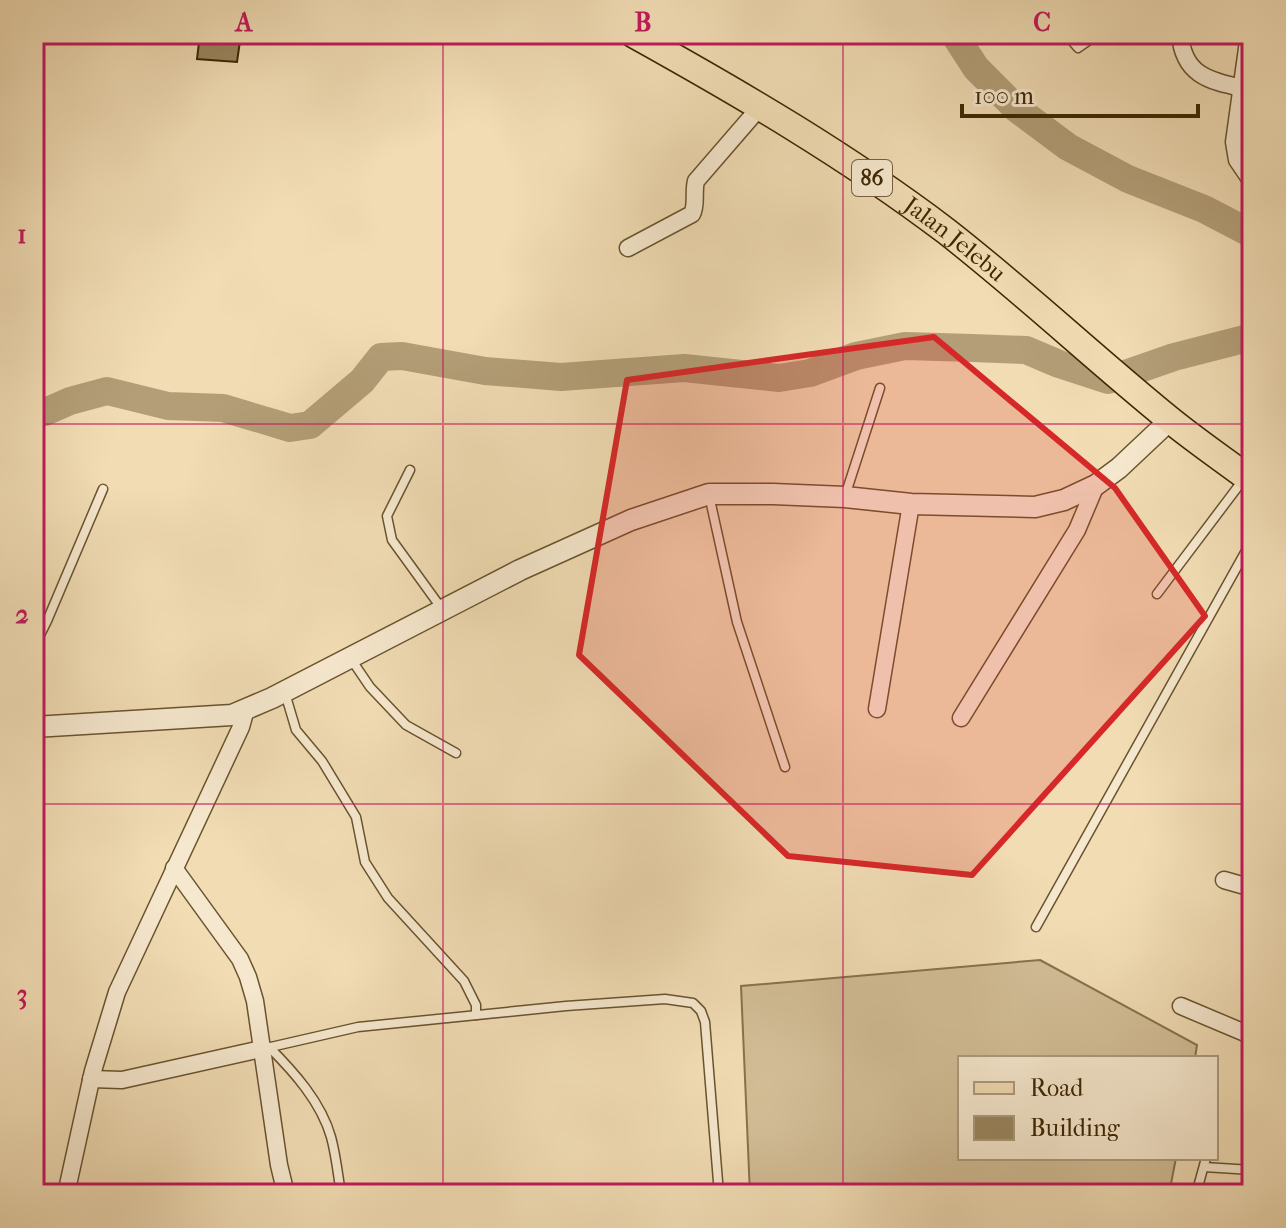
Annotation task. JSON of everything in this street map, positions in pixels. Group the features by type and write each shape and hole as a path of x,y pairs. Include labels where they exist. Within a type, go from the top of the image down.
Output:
{"main road":[{"name":"Jalan Jelebu","path":"633,34 732,89 876,180 946,232 1170,420 1249,478"}],"street":[{"path":"1180,34 1188,63 1204,77 1242,88"},
{"path":"1249,34 1234,142 1237,160 1252,182"},
{"path":"628,248 692,214 696,181 760,107"},
{"path":"34,727 232,715 520,570 631,520 709,494 773,494 911,504 1035,507 1064,500 1096,485 1119,468 1170,420"},
{"path":"961,718 1077,530 1096,485"},
{"path":"877,709 911,504"},
{"path":"66,1194 91,1079 117,992 241,727 246,709"},
{"path":"174,868 240,959 248,977 265,1048 279,1165 286,1194"},
{"path":"1224,880 1252,888"},
{"path":"1181,1006 1252,1036"},
{"path":"91,1079 122,1080 265,1048"}],"lane":[{"path":"1066,34 1078,48 1098,34"},
{"path":"845,497 880,388"},
{"path":"410,470 387,516 392,540 442,610"},
{"path":"1157,594 1249,478"},
{"path":"34,647 103,489"},
{"path":"709,494 737,622 785,767"},
{"path":"1036,927 1252,540"},
{"path":"350,658 370,687 406,725 456,753"},
{"path":"285,691 296,730 322,761 356,817 365,862 388,898 464,981 476,1005 476,1015"},
{"path":"265,1048 358,1027 665,999 693,1003 701,1011 705,1022 719,1194"},
{"path":"265,1048 286,1065 317,1106 331,1136 341,1194"},
{"path":"1196,1194 1205,1162 1252,1170"}],"highlighted area":[{"path":"934,337 1115,488 1205,616 972,875 788,856 579,655 627,380"}],"shaded area":[{"path":"1040,960 1197,1045 1195,1056 958,1056 958,1160 1176,1160 1169,1194 750,1194 741,986"}],"building":[{"path":"200,34 241,34 237,62 197,59"}],"waterway":[{"path":"954,34 976,68 1017,109 1068,147 1128,179 1204,209 1252,234"},
{"path":"34,412 45,412 107,391 168,406 223,408 290,428 310,425 362,381 381,357 402,356 485,371 561,377 684,368 779,378 810,373 856,356 905,346 972,348 1026,350 1108,380 1174,357 1252,337"}]}
